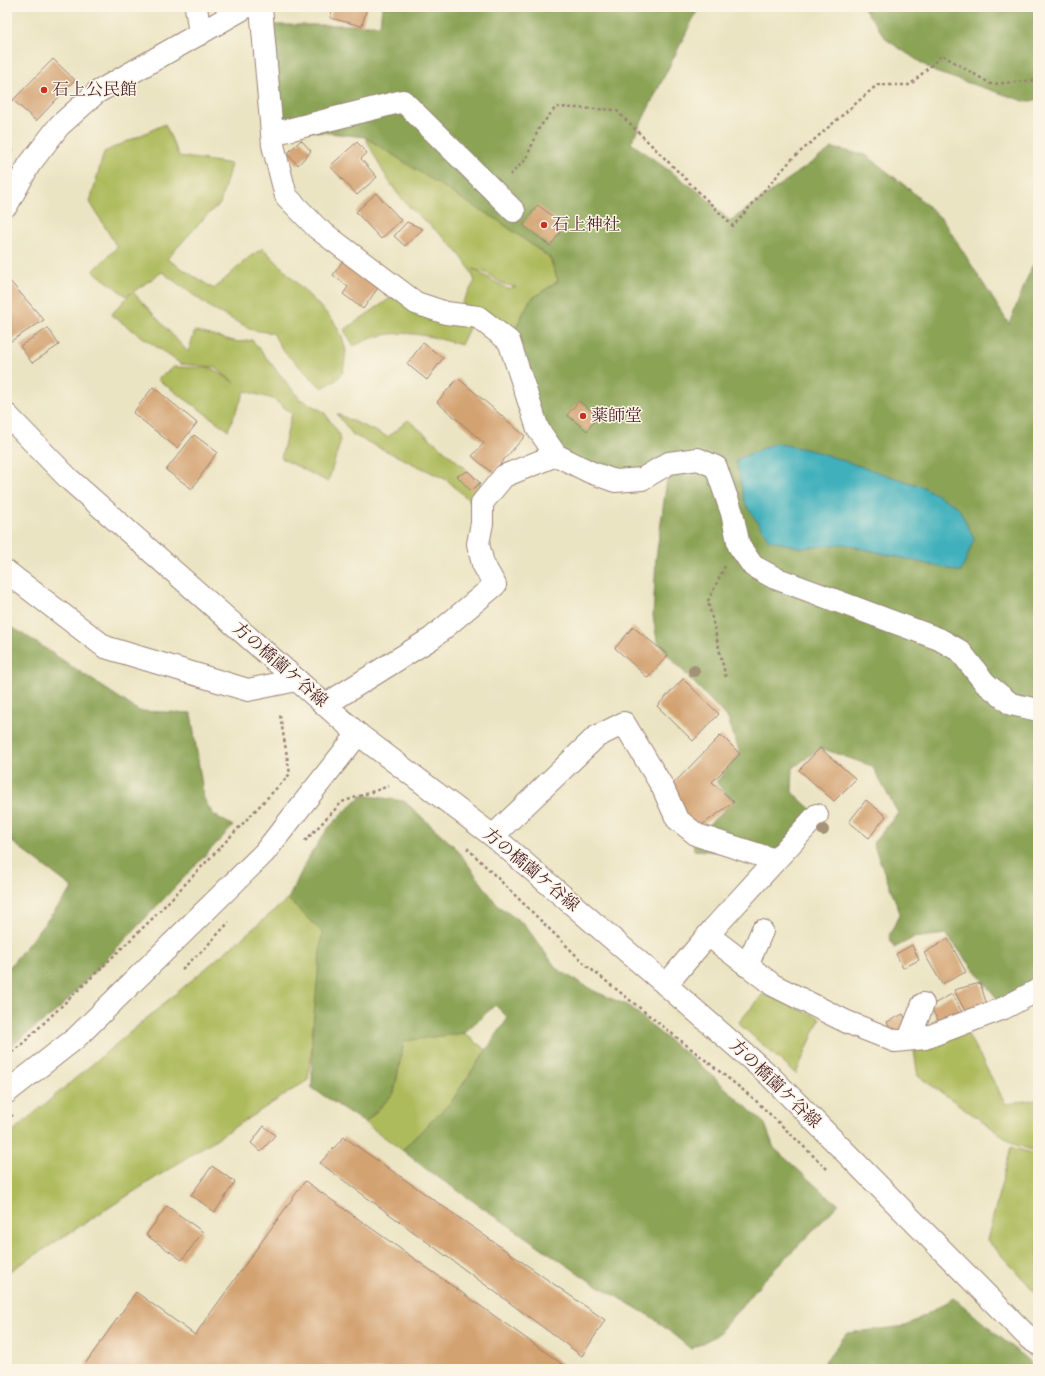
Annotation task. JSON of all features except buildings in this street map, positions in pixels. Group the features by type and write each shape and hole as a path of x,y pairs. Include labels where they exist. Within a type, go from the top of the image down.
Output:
{"street":[{"path":"196,7 200,34"},
{"path":"7,205 29,165 59,126 96,93 246,7"},
{"path":"261,7 273,145 286,196 316,228 416,303 446,313 478,317 509,341 538,429 556,455 590,472 615,481 642,479 670,463 698,459 716,467 732,513 739,546 752,566 775,578 939,639 960,651 985,683 1011,704 1038,710"},
{"path":"272,134 403,101 514,211"},
{"name":"方の橋薗ケ谷線","path":"7,415 69,479 358,734 492,836 666,984 769,1075 1030,1339 1038,1344"},
{"path":"325,705 432,638 495,586 483,564 478,544 482,523 482,503 504,476 556,455"},
{"path":"7,572 105,647 248,690 297,680"},
{"path":"492,836 596,736 624,723 662,786 677,819 697,835 775,860"},
{"path":"7,1092 76,1038 264,854 358,734"},
{"path":"666,984 816,815"},
{"path":"747,966 762,931"},
{"path":"708,935 773,985 847,1022 895,1041 926,1038 1004,1008 1038,990"},
{"path":"908,1040 923,1004"}],"path":[{"path":"494,191 526,159 539,128 556,107 616,110 733,226 792,159 877,85 910,85 942,55 991,84 1038,80"},
{"path":"726,678 708,601 726,563 739,546"},
{"path":"7,1056 20,1046 152,919 290,774 280,715"},
{"path":"306,840 342,802 394,784"},
{"path":"463,843 587,966 753,1098 832,1175"}],"green space":[{"path":"382,7 699,7 631,143 703,195 730,221 832,148 866,155 908,188 943,220 1009,324 1032,266 1038,262 1038,985 1002,1005 946,934 913,938 894,948 889,936 900,913 873,843 898,813 872,766 820,748 793,768 792,792 817,815 773,855 694,850 693,839 733,802 716,782 740,754 728,719 668,655 657,640 653,616 656,558 669,465 623,480 559,455 509,341 530,300 558,281 550,258 496,219 365,137 283,128 274,25 380,25"},
{"path":"863,7 1038,7 1038,99 1027,102 935,72 887,40"},
{"path":"165,124 179,156 231,164 220,204 206,216 167,259 214,289 248,258 263,248 333,320 342,336 346,351 343,372 335,381 322,388 283,351 273,333 253,330 214,310 162,272 133,292 188,352 195,331 238,342 252,340 300,399 324,412 340,435 340,443 328,482 281,458 292,413 273,399 245,391 228,430 157,379 174,367 211,368 235,383 214,367 181,364 111,315 131,293 126,296 93,271 117,247 90,202 104,152"},
{"path":"365,137 496,219 550,258 558,281 530,300 509,341 459,308 475,281 469,268 453,246 413,210 397,193 387,178","holes":["473,269 486,273 503,284 516,287 508,289"]},
{"path":"392,297 470,326 461,345 433,337 394,334 381,336 354,346 344,330"},
{"path":"337,414 388,437 408,420 464,467 485,488 474,505 447,480 353,435"},
{"path":"7,625 22,633 139,711 191,713 204,799 213,814 233,826 59,1009 7,1049 7,970 73,888 7,838"},
{"path":"362,795 404,801 456,848 498,906 524,924 557,969 594,991 631,1007 655,1029 698,1063 765,1124 774,1148 826,1195 839,1204 761,1283 717,1335 691,1349 653,1318 587,1279 426,1169 402,1150 451,1102 508,1018 495,1005 464,1033 404,1041 394,1093 365,1123 312,1088 312,1036 322,932 288,899 308,858 329,827"},
{"path":"288,899 326,933 308,1080 7,1273 7,1136"},
{"path":"763,994 820,1018 796,1074 738,1023"},
{"path":"966,1031 1006,1104 1038,1099 1038,1152 1016,1145 918,1076 914,1051"},
{"path":"464,1033 486,1050 451,1102 402,1150 365,1123 394,1093 404,1040"},
{"path":"1011,1147 1038,1155 1038,1295 987,1240"},
{"path":"954,1298 1038,1369 819,1369 847,1333 906,1326"}],"water":[{"path":"775,443 814,451 923,487 958,507 974,539 961,572 843,544 802,548 769,540 745,503 736,460"}],"place":[{"name":"石上公民館","path":"44,90"},
{"name":"石上神社","path":"544,225"},
{"name":"薬師堂","path":"583,416"}]}
